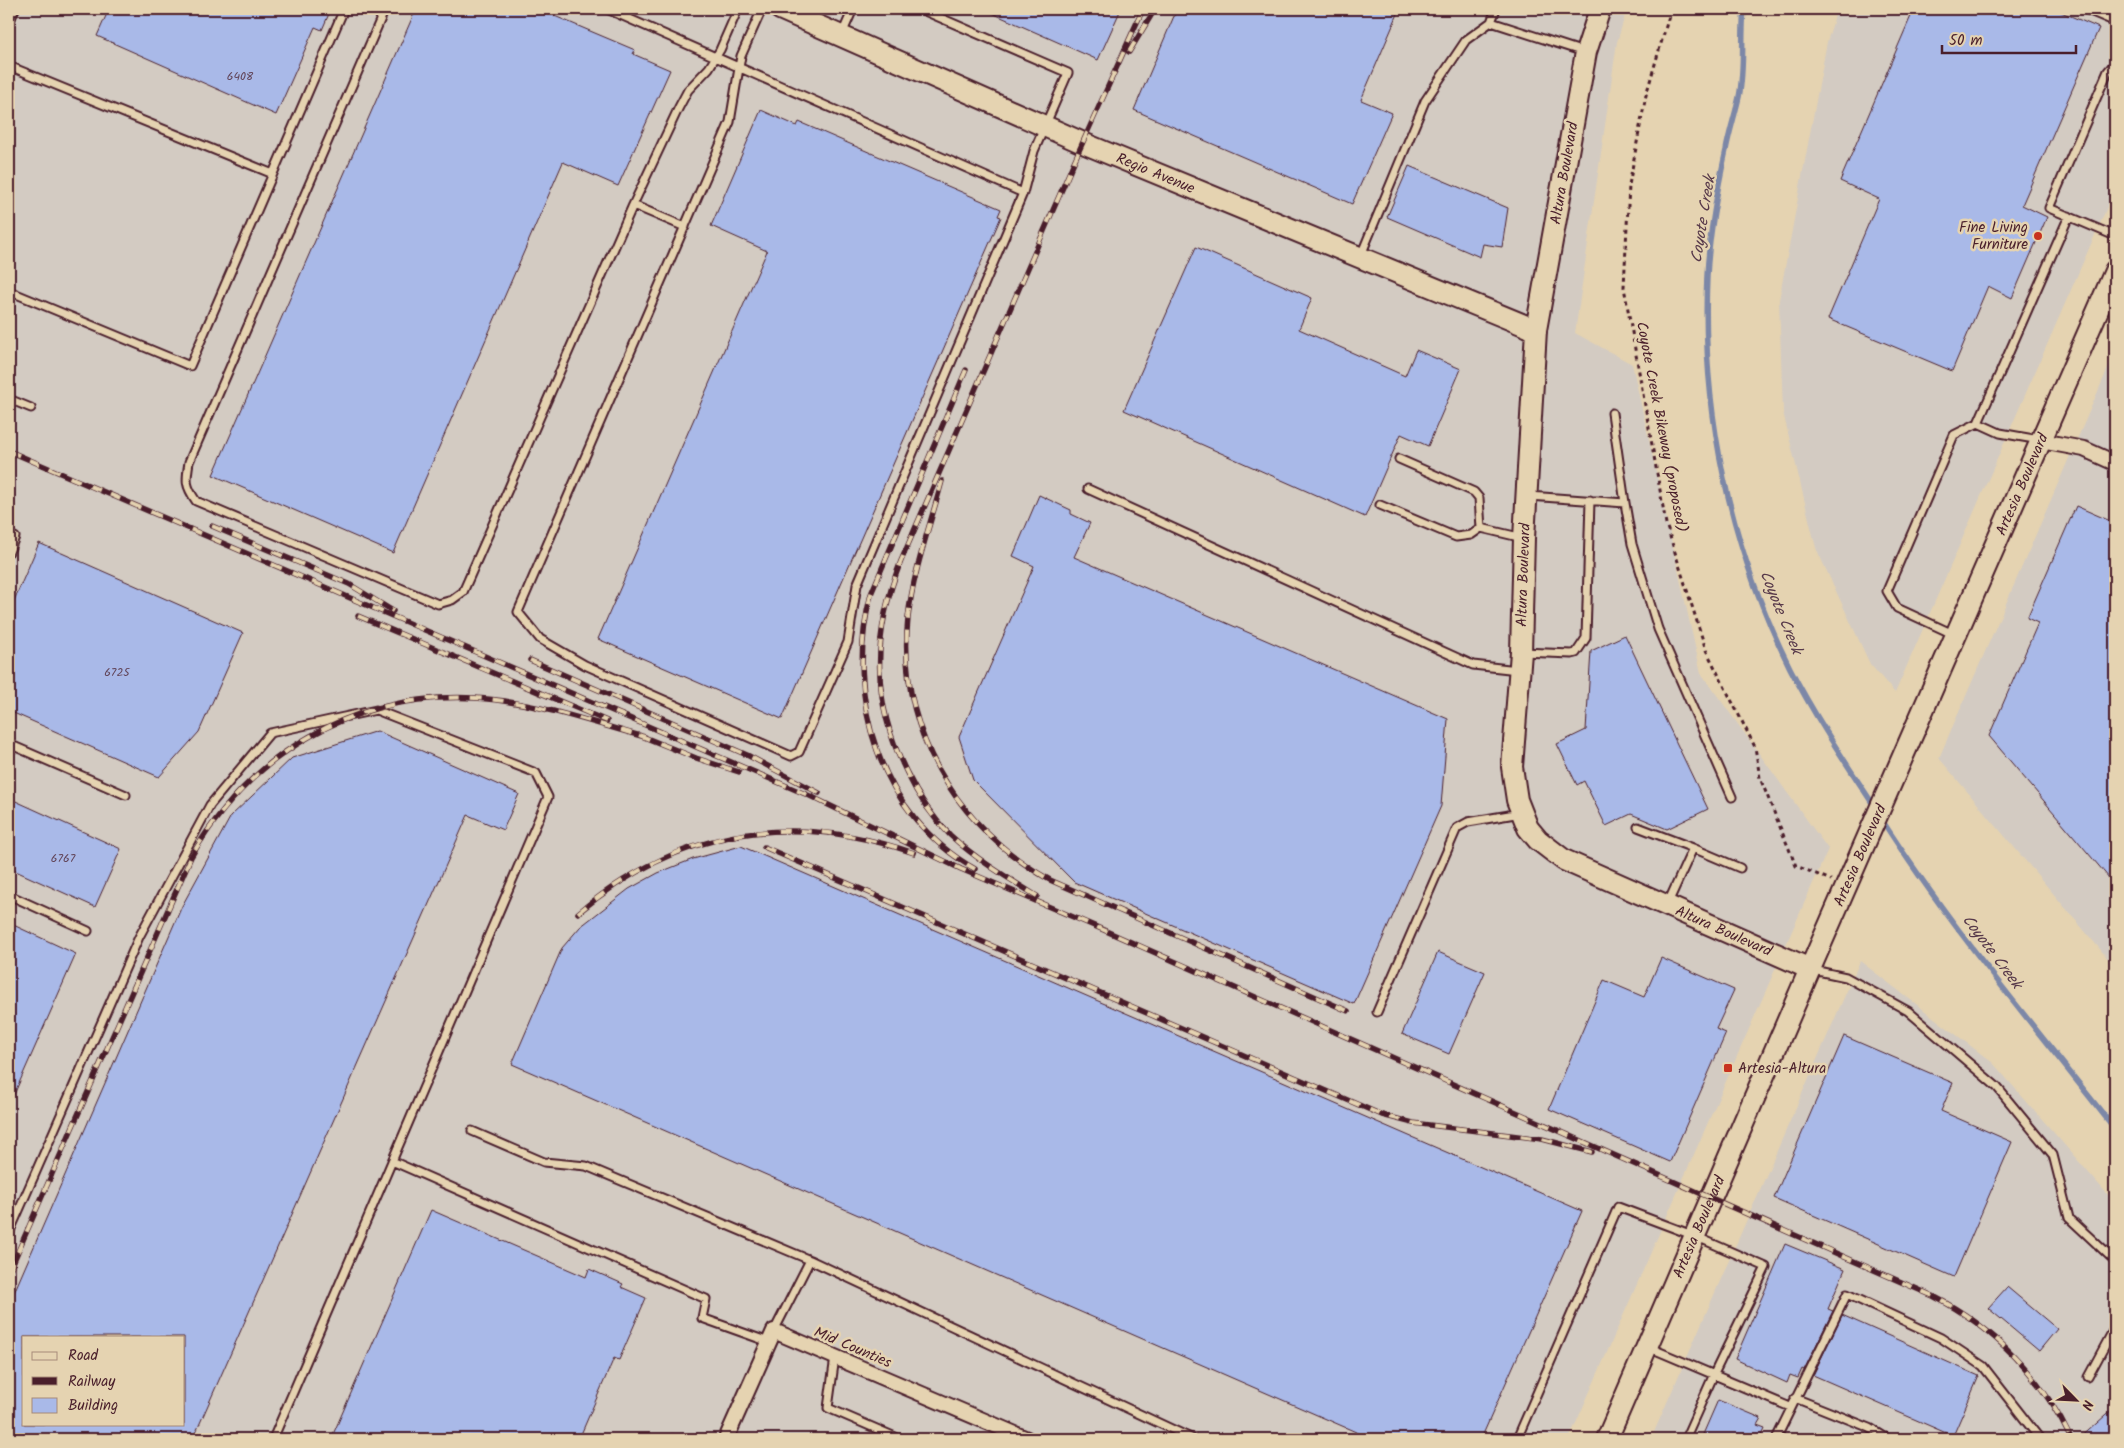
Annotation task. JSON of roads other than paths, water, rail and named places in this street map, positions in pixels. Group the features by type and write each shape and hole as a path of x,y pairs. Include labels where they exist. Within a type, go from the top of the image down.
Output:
{"street":[{"name":"Regio Avenue","path":"780,9 1045,126 1536,330"},
{"name":"Altura Boulevard","path":"1600,9 1586,52 1536,330 1526,496 1520,661 1512,767 1517,800 1528,828 1538,840 1564,860 1810,970"},
{"name":"Artesia Boulevard","path":"1607,1439 2115,271"},
{"path":"2042,441 2084,450 2115,462"},
{"path":"726,1439 772,1336"},
{"name":"Mid Counties","path":"772,1336 835,1357 1027,1439"}],"lane":[{"path":"9,23 14,9"},
{"path":"9,291 190,366 344,9"},
{"path":"386,9 189,462 186,480 187,488 196,501 438,604 452,600 462,592 633,205 684,98 716,56 738,9"},
{"path":"606,9 1023,193"},
{"path":"762,9 746,44 739,68 730,122 518,612 540,639 585,665 790,756 799,752 848,642 857,585 1023,193 1034,151 1068,74 920,9"},
{"path":"842,36 853,9"},
{"path":"1360,257 1425,101 1466,40 1491,22 1496,9"},
{"path":"2085,9 2111,20 2115,26"},
{"path":"1491,22 1586,52"},
{"path":"2115,63 2108,71 2049,208 2115,236"},
{"path":"9,66 273,174"},
{"path":"633,205 685,227"},
{"path":"1956,636 1897,608 1887,591 1954,435 1978,423 2069,216"},
{"path":"9,399 30,408"},
{"path":"1612,413 1624,503 1632,544 1658,629 1732,797"},
{"path":"1978,423 2000,433 2042,441"},
{"path":"1399,459 1474,492 1479,498 1481,528"},
{"path":"1088,489 1473,665 1576,653 1586,638 1590,500"},
{"path":"1526,496 1624,503"},
{"path":"1380,505 1456,537 1471,535 1481,528 1524,538"},
{"path":"9,552 15,537"},
{"path":"9,1233 138,937 210,805 270,733 376,710 536,773 548,798 272,1439"},
{"path":"9,744 126,795"},
{"path":"1378,1012 1458,828 1468,822 1521,813"},
{"path":"1638,826 1740,868"},
{"path":"1667,906 1693,848"},
{"path":"9,895 88,931"},
{"path":"1810,970 1846,977 1908,1012 1997,1087 2054,1155 2068,1218 2115,1261"},
{"path":"472,1131 544,1162 586,1166 810,1260 1193,1439"},
{"path":"392,1161 706,1299 702,1318 772,1336 810,1260"},
{"path":"1517,1439 1618,1207 1695,1236 1766,1267 1714,1374 1686,1439"},
{"path":"1776,1439 1847,1294 1941,1338 1983,1366 2040,1439"},
{"path":"2088,1377 2115,1327"},
{"path":"1647,1346 1790,1407"},
{"path":"835,1357 828,1408 900,1439"},
{"path":"1795,1398 1870,1428 1888,1439"}],"waterway":[{"name":"Coyote Creek","path":"1744,9 1741,86 1727,144 1708,260 1706,327 1715,427 1724,477 1736,526 1751,575 1769,622 1790,668 1810,704 1876,809"},
{"name":"Coyote Creek","path":"1880,817 1964,937 2115,1129"}],"railway":[{"path":"1037,896 960,844 931,814 921,798 895,746 887,720 880,668 881,641 891,588 901,561 1073,164 1143,9"},
{"path":"1129,52 1155,9"},
{"path":"966,370 871,594 864,633 862,673 867,712 877,750 893,785 914,818 942,846 975,869"},
{"path":"9,451 810,796 961,869 1106,931 1933,1296 1976,1323 2014,1356 2046,1395 2071,1439"},
{"path":"942,481 922,549 910,601 907,659 912,698 923,735 939,770 960,803 986,832 1016,858 1050,880 1348,1011"},
{"path":"212,526 349,584 393,611"},
{"path":"358,616 607,721"},
{"path":"530,660 747,755 819,793"},
{"path":"9,1272 191,857 215,820 244,787 275,759 310,736 348,718 388,706 431,699 475,698 518,703 645,737"},
{"path":"639,735 696,758 739,772"},
{"path":"578,913 616,885 656,862 696,846 737,835 780,831 823,832 868,840 914,853"},
{"path":"764,847 1382,1115 1413,1123 1542,1139 1592,1152"}],"place":[{"name":"Fine Living Furniture","path":"2038,236"},
{"name":"Artesia-Altura","path":"1728,1068"}]}
